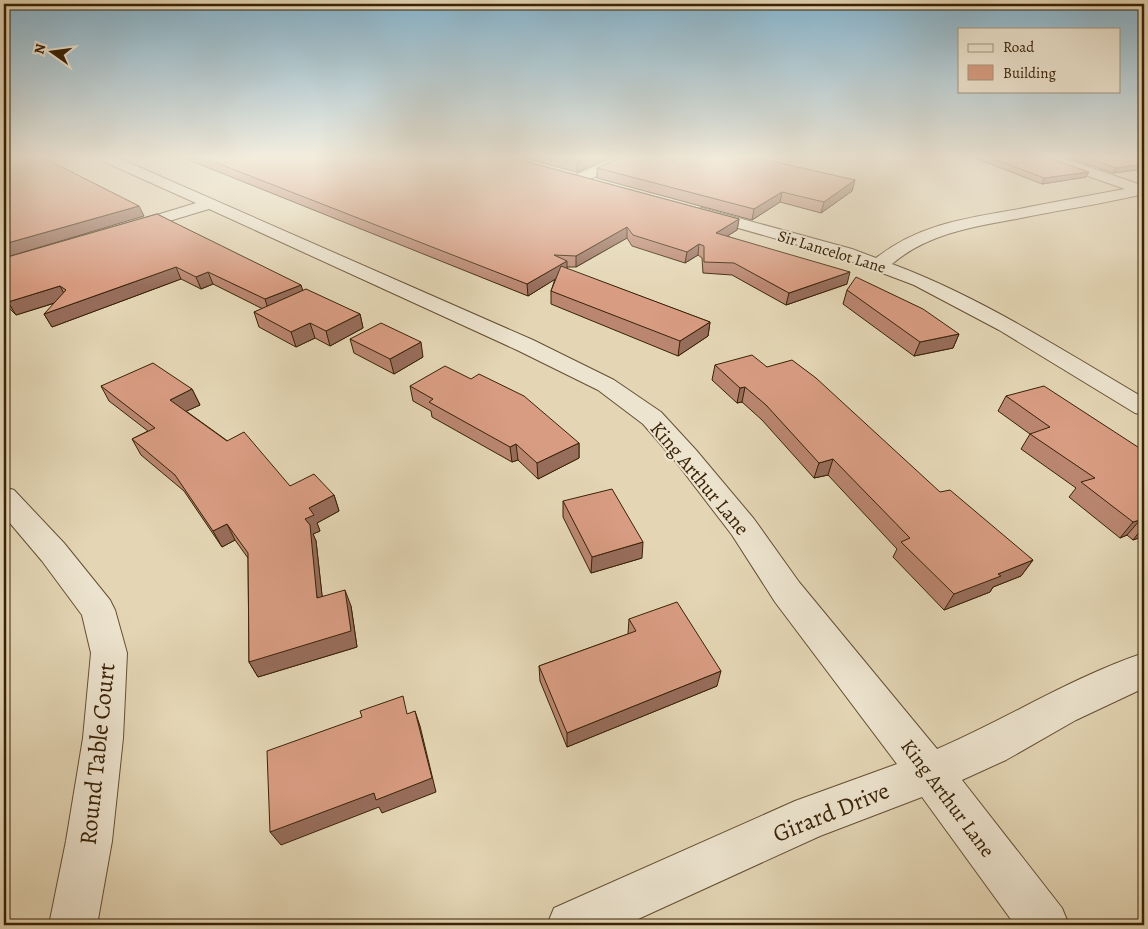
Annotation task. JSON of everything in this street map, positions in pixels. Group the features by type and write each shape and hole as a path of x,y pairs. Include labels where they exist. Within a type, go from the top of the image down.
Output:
{"street":[{"name":"King Arthur Lane","path":"200,199 525,345 606,385 652,418 686,456 743,527 787,592 930,773 1045,925"},
{"path":"879,264 900,248 921,237 964,224 1094,199"},
{"path":"116,232 210,204"},
{"name":"Sir Lancelot Lane","path":"686,209 846,253 921,281 964,302 1144,408"},
{"name":"Round Table Court","path":"4,497 53,552 98,610 109,654 103,738 91,832 73,925"},
{"name":"Girard Drive","path":"571,925 811,817 930,773 992,746 1062,707 1144,670"}],"building":[{"path":"4,199 126,199 139,206 4,244"},
{"path":"310,199 666,199 739,219 716,233 850,272 789,293 734,263 704,262 704,246 699,244 687,252 633,235 627,227 576,256 554,255 567,261 527,284"},
{"path":"717,199 770,199 754,209"},
{"path":"813,199 828,199 824,202"},
{"path":"157,214 301,285 265,299 208,272 196,277 176,267 44,314 66,290 60,286 8,302 4,298 4,258"},
{"path":"561,266 710,322 680,341 551,291"},
{"path":"856,277 923,309 959,334 920,342 847,290"},
{"path":"306,289 360,314 326,331 310,323 291,332 254,312"},
{"path":"381,323 421,342 390,359 350,339"},
{"path":"752,355 767,367 792,360 816,378 940,492 950,490 1033,560 998,574 1001,576 954,594 901,542 910,538 833,459 819,463 766,405 745,387 740,388 715,365"},
{"path":"153,363 192,389 170,400 227,441 244,432 290,486 314,474 334,495 309,508 314,515 305,519 310,525 317,598 345,590 351,631 249,662 248,553 227,524 213,531 175,475 132,439 155,428 101,386"},
{"path":"445,366 471,379 479,374 524,396 579,443 537,463 516,444 510,447 429,402 433,399 410,386"},
{"path":"1044,386 1144,451 1144,523 1140,520 1133,522 1081,482 1095,478 1030,434 1050,427 1006,396"},
{"path":"612,489 643,542 592,557 563,501"},
{"path":"677,602 721,671 567,733 539,666 636,631 629,619"},
{"path":"403,696 407,714 415,711 432,778 376,800 374,793 270,832 267,751 362,717 360,711"}]}
